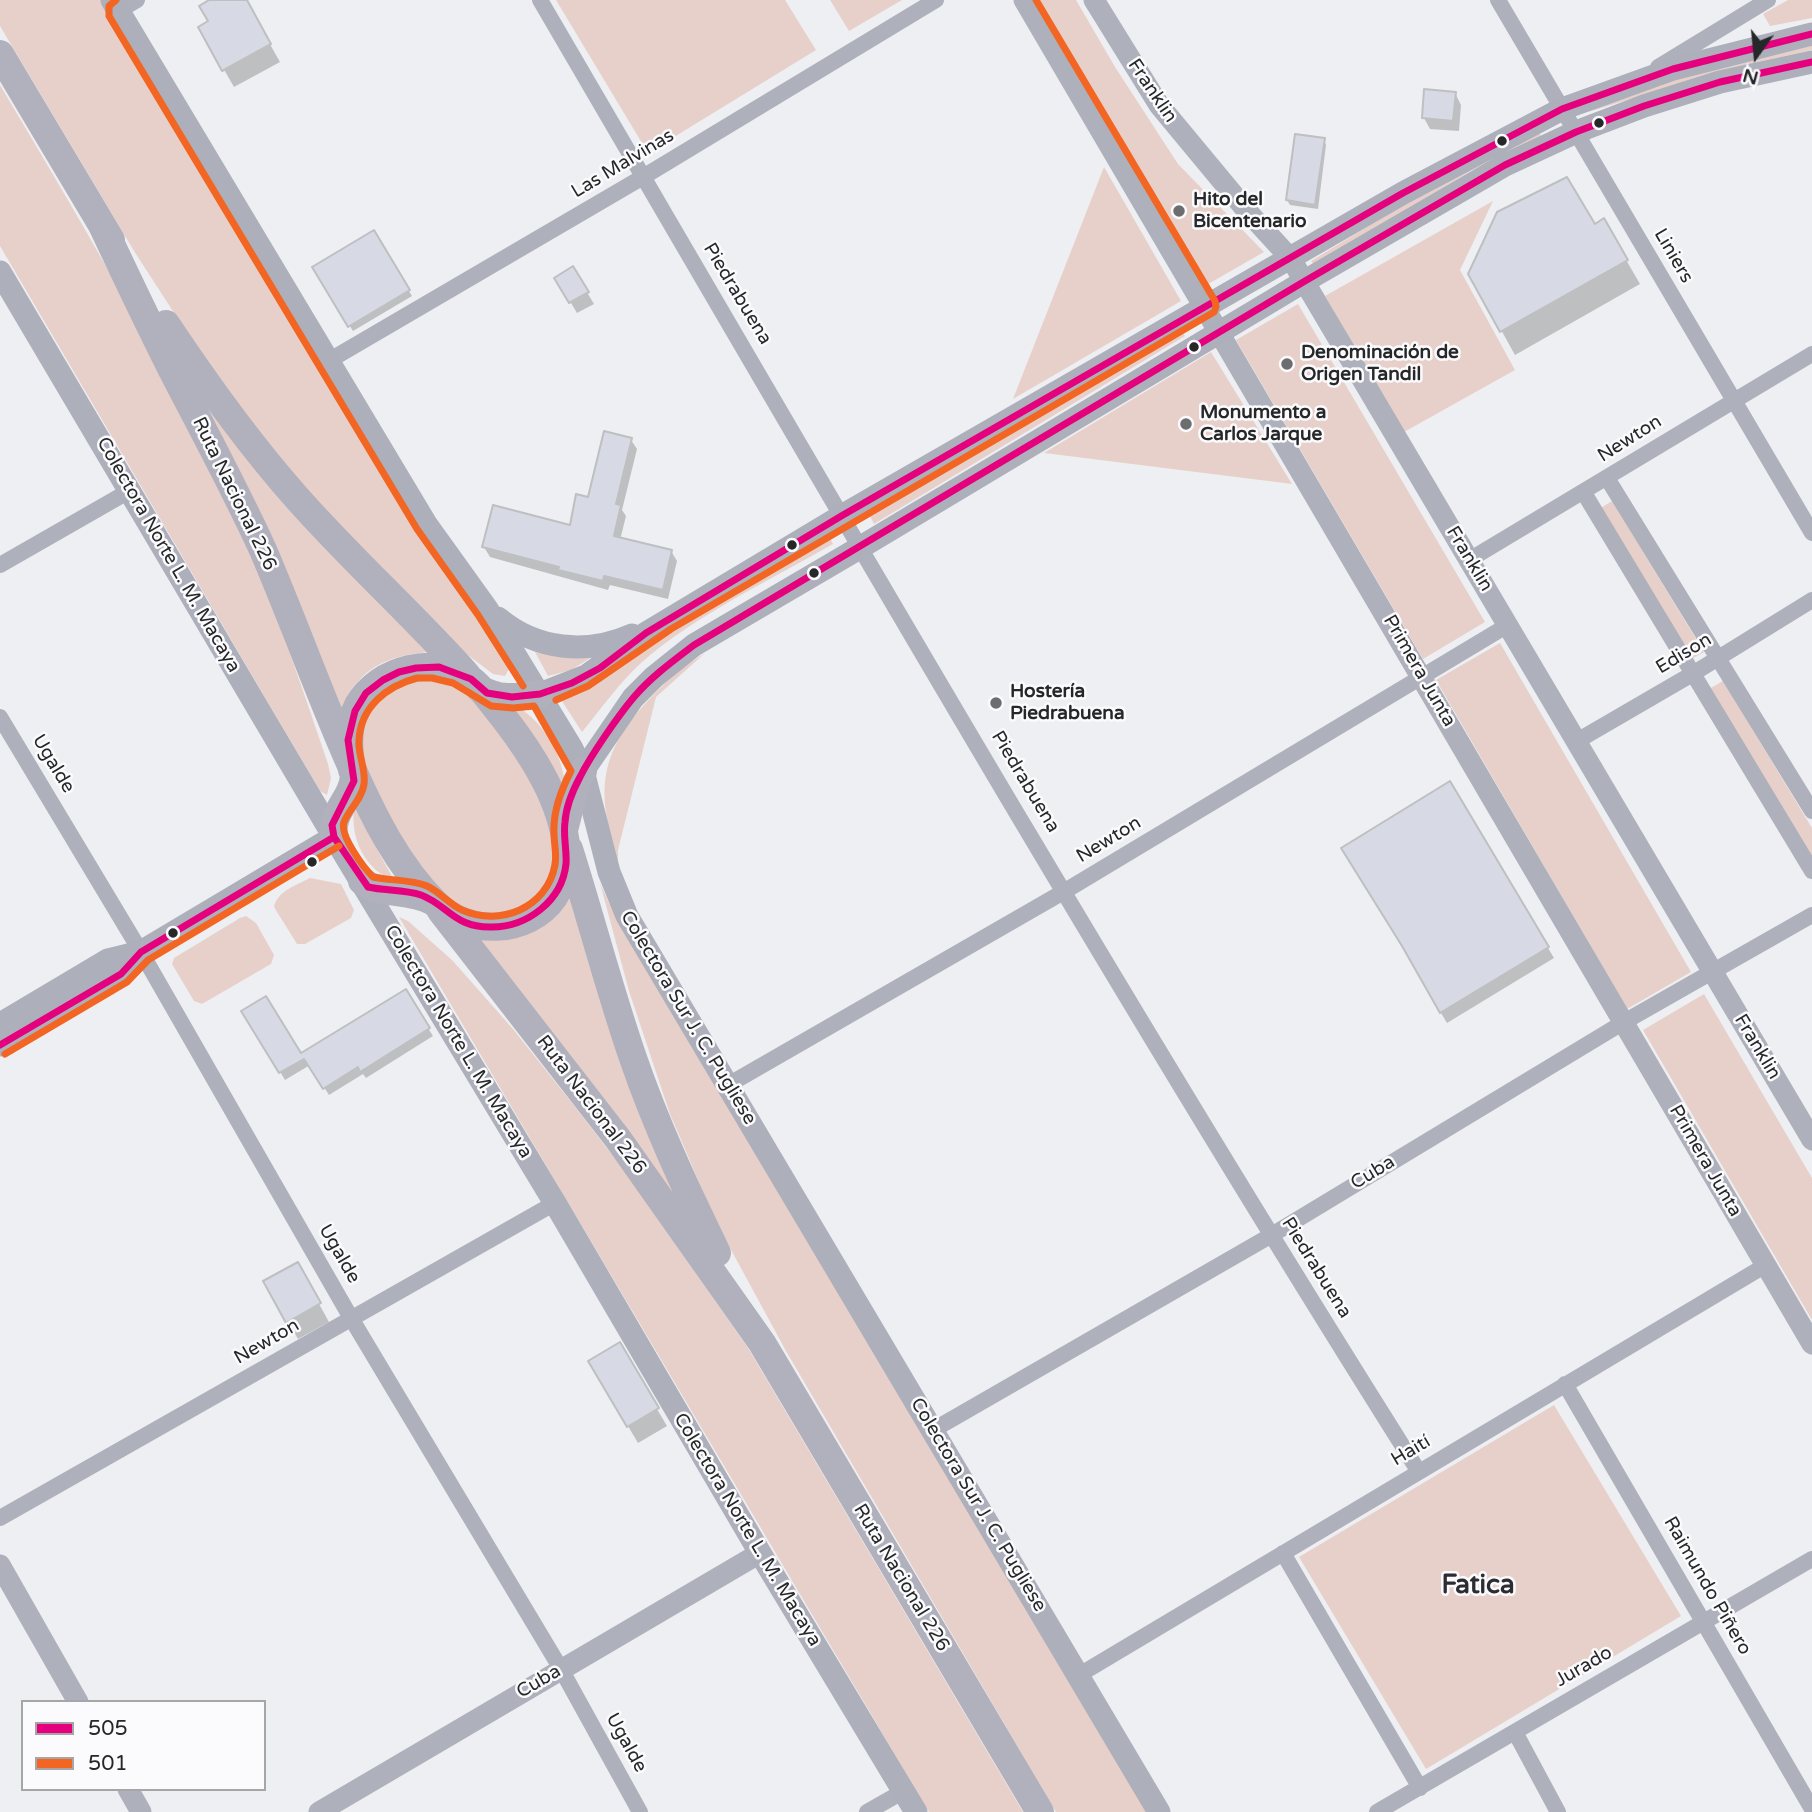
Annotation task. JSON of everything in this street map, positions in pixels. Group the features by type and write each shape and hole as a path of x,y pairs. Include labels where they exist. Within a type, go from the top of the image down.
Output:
{"highway":[{"name":"Ruta Nacional 226","path":"0,54 102,225 190,361 262,458 369,576 475,684 530,756 551,796 647,1097 686,1190 762,1343 1040,1812"},
{"name":"Ruta Nacional 226","path":"102,225 240,500 353,772 384,834 412,876 618,1139 762,1343"},
{"name":"Ruta Nacional 226","path":"353,772 348,740 350,726 359,703 375,685 398,672 427,666 452,671 475,684"},
{"path":"475,684 487,693 501,697 540,694"},
{"path":"565,835 573,791 583,771"},
{"path":"334,837 332,825 351,792 353,772"},
{"name":"Ruta Nacional 226","path":"435,904 457,919 482,927 507,926 527,919 545,906 558,889 565,866 565,835"},
{"path":"362,881 374,889 411,892 435,904"}],"main road":[{"name":"Colectora Sur J. C. Pugliese","path":"123,4 426,524 487,609 540,694 583,771 609,872 627,916 1159,1812"},
{"path":"540,694 586,676 670,617 843,515 1403,193 1562,109 1615,88 1726,54 1812,34"},
{"path":"583,771 633,698 694,645 1304,281 1505,165 1576,132 1644,106 1720,82 1812,62"},
{"name":"Colectora Norte L. M. Macaya","path":"0,272 916,1812"},
{"path":"487,609 514,631 544,643 577,648 606,645 670,617"},
{"path":"0,1024 108,960 141,951 334,837"},
{"path":"0,1045 121,974 141,951"}],"street":[{"name":"Piedrabuena","path":"540,0 1270,1236 1419,1472"},
{"name":"Las Malvinas","path":"330,360 643,177 936,0"},
{"name":"Primera Junta","path":"1024,0 1206,306 1812,1343"},
{"name":"Franklin","path":"1094,0 1159,105 1247,211 1291,259 1812,1140"},
{"name":"Liniers","path":"1498,0 1812,534"},
{"path":"1615,88 1665,63 1768,0"},
{"name":"Newton","path":"1469,560 1812,354"},
{"path":"1607,478 1812,811"},
{"path":"0,565 131,490"},
{"path":"1584,493 1812,871"},
{"name":"Edison","path":"1577,741 1812,600"},
{"name":"Newton","path":"728,1085 1065,891 1508,625"},
{"name":"Ugalde","path":"0,717 141,951 351,1318 561,1669 640,1812"},
{"name":"Cuba","path":"933,1430 1270,1236 1624,1022 1812,915"},
{"name":"Newton","path":"0,1518 555,1203"},
{"name":"Haití","path":"1079,1675 1766,1265"},
{"name":"Raimundo Piñero","path":"1566,1384 1812,1809"},
{"name":"Cuba","path":"319,1812 760,1553"},
{"path":"1283,1553 1420,1788"},
{"name":"Jurado","path":"1377,1812 1812,1559"},
{"path":"0,1565 77,1700"},
{"path":"1515,1732 1558,1812"},
{"path":"129,1791 141,1812"},
{"path":"867,1812 904,1791"}],"shaded area":[{"path":"0,0 105,0 505,657 509,669 505,676 493,674 452,643 398,590 270,450 211,370 134,251 0,26"},
{"path":"556,0 785,0 816,50 648,153"},
{"path":"830,0 902,0 849,31"},
{"path":"1035,0 1076,0 1115,67 1178,164 1264,252 1203,287"},
{"path":"1788,0 1812,0 1812,18 1770,26 1763,14"},
{"path":"1812,45 1812,50 1732,68 1588,112 1670,80"},
{"path":"0,85 133,314 225,492 273,607 315,725 331,778 327,795 320,791 0,246"},
{"path":"1539,131 1541,136 1471,171 1314,265 1311,261 1467,166"},
{"path":"1104,167 1181,301 1013,399"},
{"path":"1493,201 1460,270 1515,370 1404,432 1325,296"},
{"path":"1298,304 1485,622 1423,659 1236,340"},
{"path":"1181,331 1185,336 874,524 870,516"},
{"path":"1211,352 1292,484 1044,453"},
{"path":"183,366 431,652 401,656 377,666 357,682 341,708"},
{"path":"1612,501 1704,652 1690,660 1599,509"},
{"path":"830,538 833,544 734,599 662,646 625,679 582,732 558,695"},
{"path":"1500,643 1691,972 1627,1009 1436,680"},
{"path":"535,652 566,657 595,655 571,670 548,676"},
{"path":"705,653 656,697 618,850 618,862 611,839 605,798 605,780 616,744 628,725 658,690"},
{"path":"420,677 459,686 478,704 523,766 547,818 555,845 550,880 541,893 514,912 478,915 445,896 403,847 361,757 363,721 369,709 391,688"},
{"path":"1723,681 1812,828 1812,860 1709,689"},
{"path":"511,702 534,720 551,742 562,767 566,796"},
{"path":"354,807 395,882 375,869 362,852 354,831"},
{"path":"310,878 341,884 354,910 351,918 305,944 297,944 274,907 283,893"},
{"path":"600,883 609,903 1150,1812 1056,1812 786,1351 717,1224 670,1114 629,991"},
{"path":"574,887 702,1239 471,940 499,940"},
{"path":"246,916 256,923 274,955 271,964 202,1004 194,1001 172,964 174,958"},
{"path":"399,917 408,921 452,960 513,1029 623,1169 748,1348 1023,1812 929,1812"},
{"path":"1704,994 1812,1178 1812,1320 1643,1030"},
{"path":"1554,1405 1681,1616 1426,1769 1299,1557"}],"building":[{"path":"209,0 247,0 271,44 222,71 198,27 208,21 199,6"},
{"path":"1424,89 1456,92 1453,121 1422,118"},
{"path":"1295,134 1325,138 1315,205 1286,200"},
{"path":"1567,177 1595,224 1604,218 1628,260 1500,332 1468,274 1497,212"},
{"path":"374,230 410,290 348,327 312,267"},
{"path":"573,266 589,292 569,303 554,278"},
{"path":"604,431 632,438 616,504 621,505 614,536 672,550 663,590 604,576 603,581 482,547 493,505 570,525 576,494 588,497"},
{"path":"1450,781 1549,947 1440,1013 1341,848"},
{"path":"406,989 430,1028 360,1072 358,1067 323,1089 304,1059 279,1073 241,1011 266,996 301,1053"},
{"path":"298,1262 321,1303 286,1323 263,1281"},
{"path":"620,1342 659,1408 627,1427 588,1361"}],"transit line":[{"name":"501","path":"116,0 109,6 109,16 417,529 478,615 523,686"},
{"name":"501","path":"556,700 588,686 671,629 1214,312 1215,301 1036,0"},
{"name":"505","path":"1812,34 1673,69 1562,109 1403,193 843,515 646,633 600,668 572,683 540,694 512,697 487,693 471,679 439,667 416,668 383,680 366,693 355,711 348,740 354,781 332,825 334,837 368,887 421,895 460,920 479,926 505,926 530,917 550,900 563,877 566,864 567,810 575,787 591,758 620,714 641,690 694,645 1505,165 1576,132 1644,106 1720,82 1812,62"},
{"name":"501","path":"417,678 453,683 491,706 534,706 571,771 556,809 556,861 550,880 542,893 520,910 506,915 477,915 462,910 427,886 373,877 345,835 344,822 364,784 359,741 364,718 386,692 417,678"},
{"name":"505","path":"0,1045 121,974 141,952 334,837"},
{"name":"501","path":"5,1054 127,982 148,960 339,846"}],"place":[{"name":"Hito del Bicentenario","path":"1179,211"},
{"name":"Denominación de Origen Tandil","path":"1287,364"},
{"name":"Monumento a Carlos Jarque","path":"1186,424"},
{"name":"Hostería Piedrabuena","path":"996,703"}],"district":[{"name":"Fatica","path":"1478,1586"}]}
